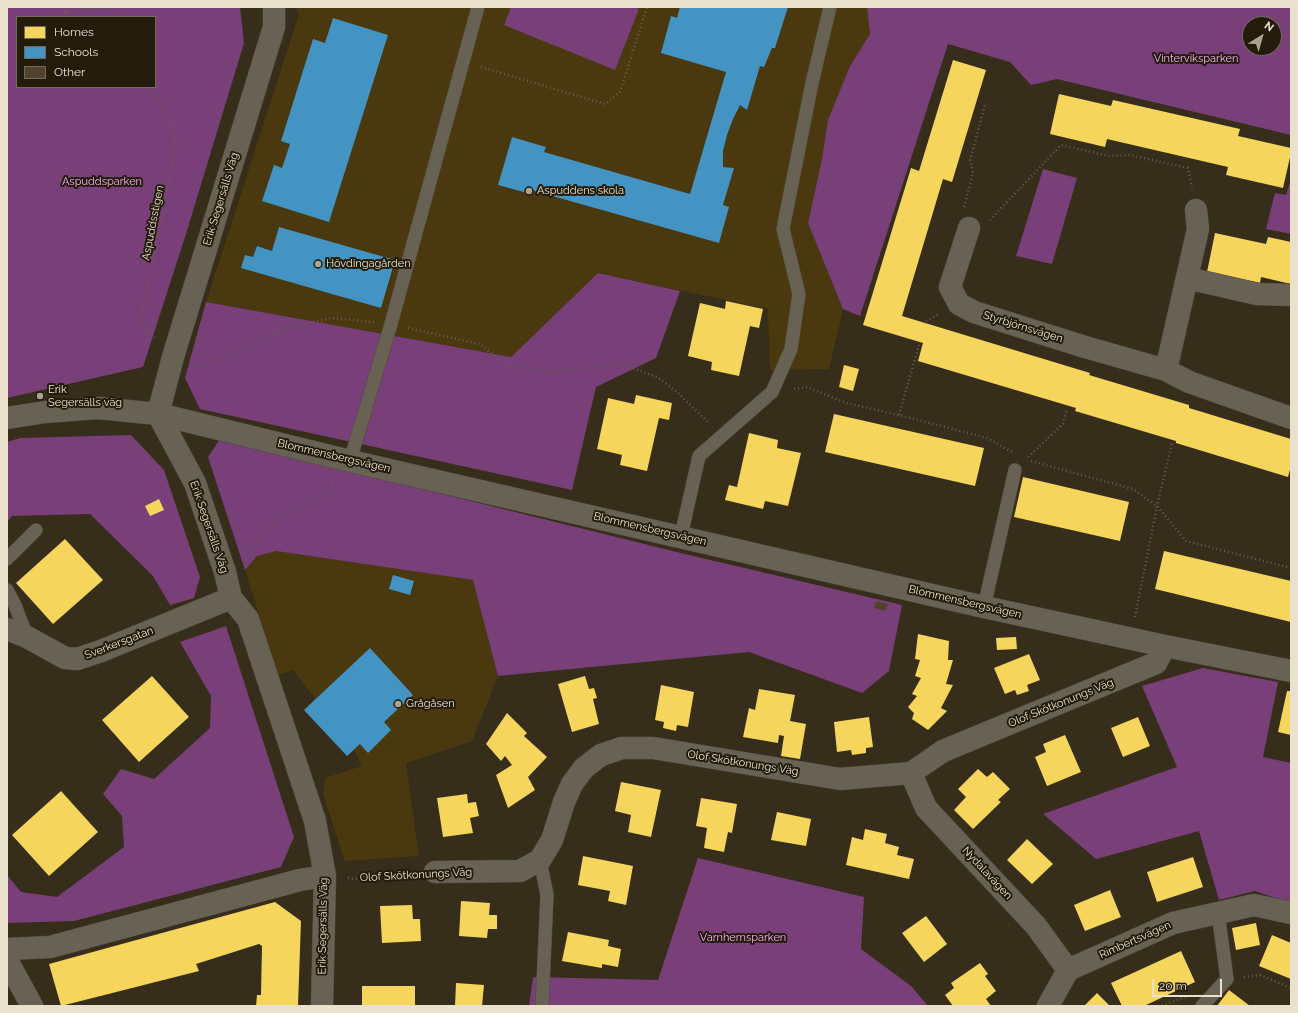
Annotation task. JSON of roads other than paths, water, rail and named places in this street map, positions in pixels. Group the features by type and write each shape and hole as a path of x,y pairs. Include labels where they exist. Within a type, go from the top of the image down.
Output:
{"street":[{"name":"Erik Segersälls Väg","path":"274,7 274,27 173,357 158,414 196,483 232,598 248,619 316,821 325,876 322,1006"},
{"path":"1166,370 1198,229 1196,210"},
{"name":"Styrbjörnsvägen","path":"969,228 950,287 959,304 974,312 1085,347 1166,370 1190,382 1291,418"},
{"path":"1187,278 1257,294 1291,295"},
{"name":"Blommensbergsvägen","path":"7,418 45,412 98,408 158,414 345,459 984,607 1130,639 1291,671"},
{"name":"Sverkersgatan","path":"17,633 65,658 77,659 101,651 232,598"},
{"name":"Olof Skötkonungs Väg","path":"435,872 520,871 540,860 552,840 564,802 572,784 584,768 602,756 622,748 653,748 840,779 911,773 942,751 1156,664 1165,646"},
{"name":"Nydalavägen","path":"911,773 926,808 1036,926 1068,970"},
{"path":"7,949 50,947 300,880 325,876"},
{"name":"Rimbertsvägen","path":"1068,970 1173,923 1254,905 1291,913"},
{"path":"7,960 32,1006"},
{"path":"1048,1006 1068,970"}],"lane":[{"path":"345,459 391,324 478,7"},
{"path":"681,536 699,456 772,392 791,349 798,294 783,229 812,83 830,7"},
{"path":"984,607 1015,470"},
{"path":"7,558 36,530"},
{"path":"7,590 15,605 17,633"},
{"path":"540,860 547,895 542,1006"},
{"path":"1202,1006 1227,979 1218,913"}],"place":[{"name":"Aspuddens skola","path":"529,191"},
{"name":"Hövdingagården","path":"318,264"},
{"name":"Erik Segersälls väg","path":"40,396"},
{"name":"Grågåsen","path":"398,704"}],"park label":[{"name":"Vinterviksparken","path":"1196,59"},
{"name":"Aspuddsparken","path":"102,182"},
{"name":"Varnhemsparken","path":"743,938"}]}
